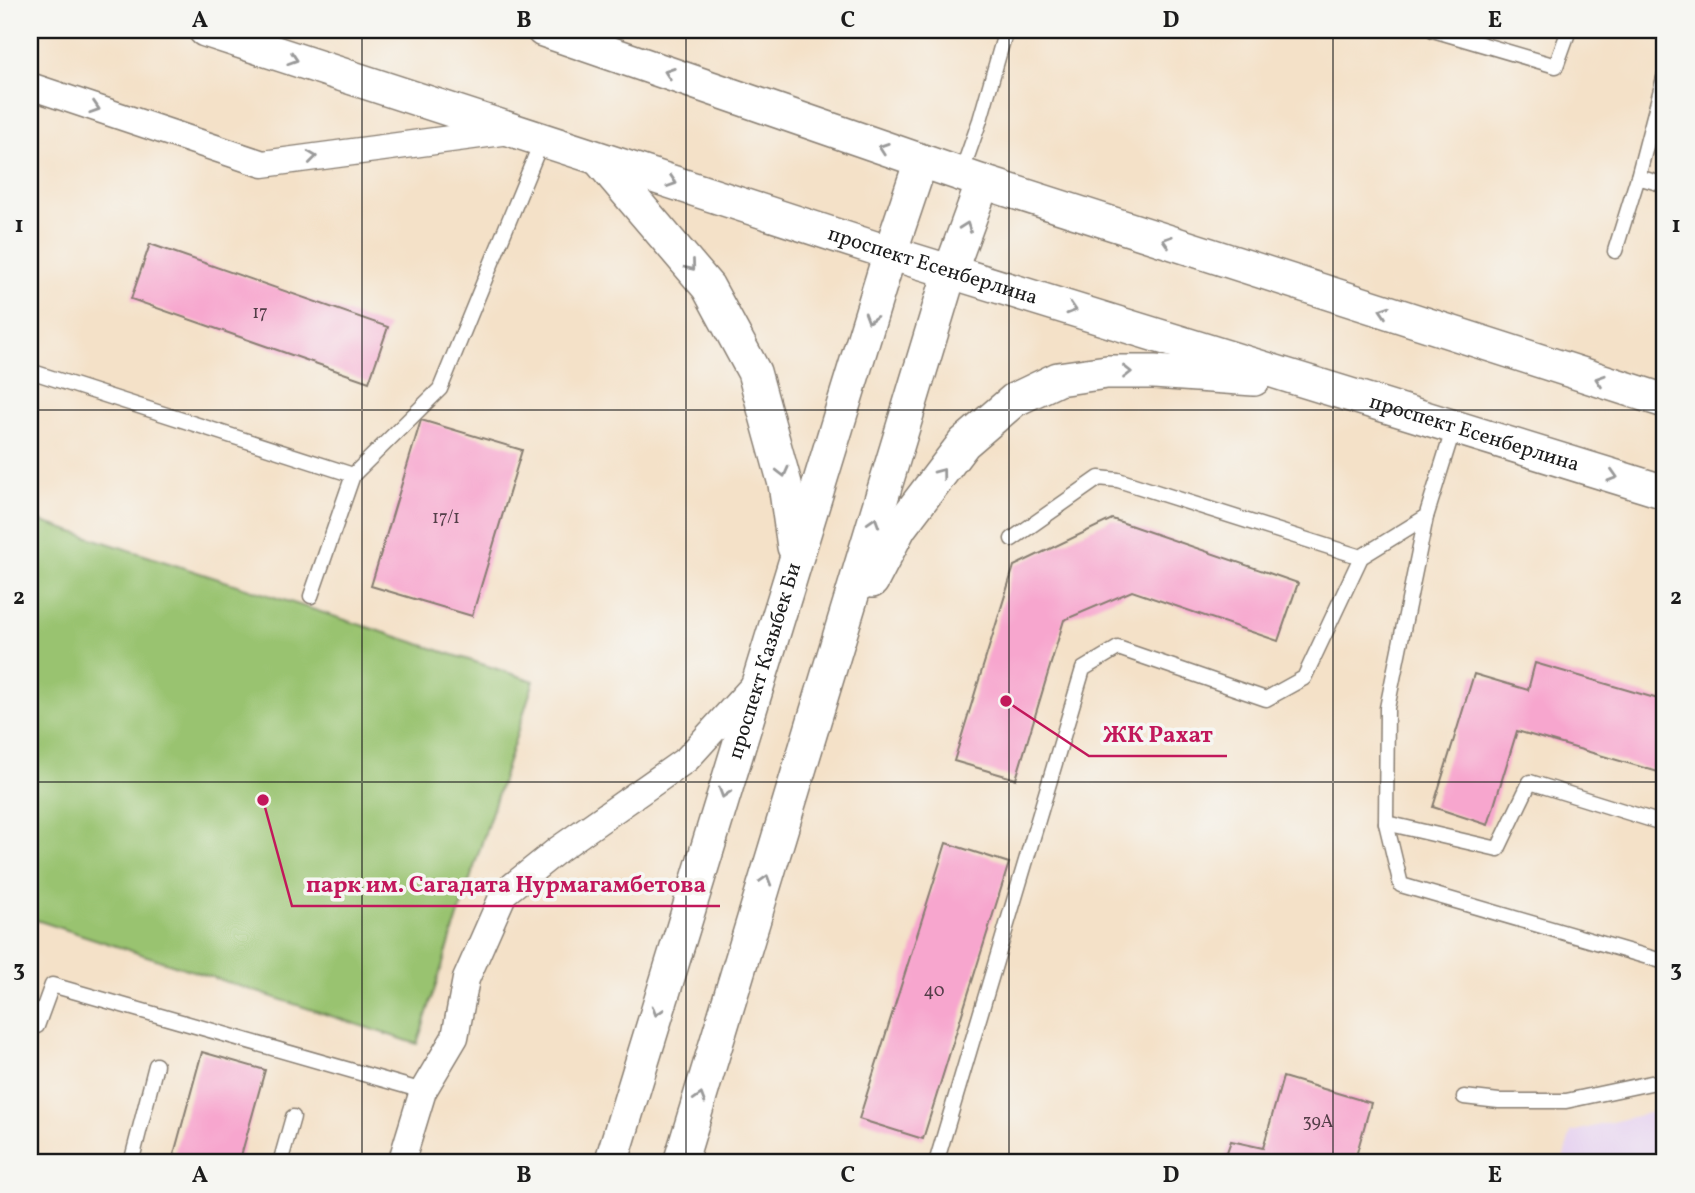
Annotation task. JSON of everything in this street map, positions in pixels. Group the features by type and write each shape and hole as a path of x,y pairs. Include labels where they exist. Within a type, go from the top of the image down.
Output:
{"street":[{"name":"проспект Есенберлина","path":"205,30 950,272 1665,492"},
{"path":"550,31 972,178 1665,401"},
{"path":"30,86 263,164 528,135"},
{"path":"599,159 708,287 754,372 785,484 796,559"},
{"name":"проспект Казыбек Би","path":"611,1163 890,253 922,161"},
{"path":"680,1163 950,272 972,178"},
{"path":"833,658 900,527 964,443 1014,400 1058,379 1107,372 1154,372 1313,383"},
{"path":"401,1163 423,1091 455,1038 466,979 505,893 559,849 687,759 759,679"}],"lane":[{"path":"972,178 980,120 1006,30"},
{"path":"1433,30 1556,66 1569,30"},
{"path":"1615,251 1665,74"},
{"path":"311,596 354,475 440,389 528,135"},
{"path":"1638,177 1665,185"},
{"path":"30,371 354,475"},
{"path":"1454,427 1426,517 1387,708 1386,824 1401,885 1665,962"},
{"path":"1012,539 1099,478 1118,480 1362,557"},
{"path":"936,1163 1083,669 1118,648 1266,699 1304,678 1362,557 1426,517"},
{"path":"1386,824 1498,849 1530,782 1665,824"},
{"path":"30,1024 37,1026 52,985 423,1091"},
{"path":"131,1163 156,1065"},
{"path":"1464,1097 1499,1101 1566,1101 1665,1080"},
{"path":"280,1163 293,1117"}],"shaded area":[{"path":"1665,1109 1665,1163 1562,1163 1571,1132"}],"green space":[{"path":"30,518 534,681 417,1044 30,918"}],"building":[{"path":"150,244 388,327 369,382 131,299"},
{"path":"421,420 522,450 472,616 371,586"},
{"path":"1112,519 1298,583 1278,641 1132,591 1064,620 1016,779 954,761 1014,566"},
{"path":"1535,663 1665,701 1665,774 1517,731 1488,825 1433,807 1474,674 1528,690"},
{"path":"946,843 1009,863 923,1139 859,1119"},
{"path":"202,1052 265,1070 239,1163 205,1163 174,1154"},
{"path":"1283,1077 1371,1103 1354,1163 1223,1163 1231,1141 1263,1148"}],"place":[{"name":"ЖК Рахат","path":"1006,701"},
{"name":"парк им. Сагадата Нурмагамбетова","path":"263,800"}]}
